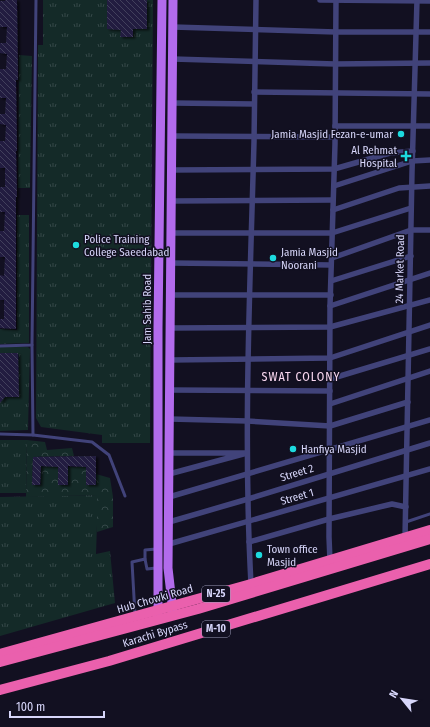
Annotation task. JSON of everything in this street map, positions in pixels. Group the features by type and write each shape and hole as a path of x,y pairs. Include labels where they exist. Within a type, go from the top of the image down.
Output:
{"highway":[{"name":"Hub Chowki Road","path":"173,611 251,584 430,530"},
{"name":"Hub Chowki Road","path":"0,662 158,615 430,539"},
{"name":"Karachi Bypass","path":"0,690 109,661 430,564"},
{"name":"Hub Chowki Road","path":"0,654 135,617 158,615"}],"main road":[{"name":"Jam Sahib Road","path":"158,615 162,0"},
{"name":"Jam Sahib Road","path":"173,0 168,568 173,611"}],"street":[{"path":"251,584 247,453 248,295 254,136 256,0"},
{"path":"320,0 430,1"},
{"path":"330,561 330,306 335,137 336,0"},
{"name":"24 Market Road","path":"405,538 412,162 418,1"},
{"path":"173,27 336,32 430,32"},
{"path":"173,59 336,64 430,63"},
{"path":"254,92 430,94"},
{"path":"172,103 254,104"},
{"path":"335,126 430,126"},
{"path":"172,136 335,137"},
{"path":"171,170 334,169 390,153 413,151"},
{"path":"334,186 412,162 430,160"},
{"path":"333,210 399,188 430,186"},
{"path":"171,201 333,200"},
{"path":"171,233 332,233 411,208"},
{"path":"332,258 411,230 430,230"},
{"path":"331,281 411,256"},
{"path":"170,263 332,265"},
{"path":"330,306 430,273"},
{"path":"170,295 331,295"},
{"path":"170,328 330,327 430,300"},
{"path":"170,360 330,358 430,325"},
{"path":"330,379 430,349"},
{"path":"330,404 430,371"},
{"path":"170,390 330,391"},
{"path":"170,419 248,421 330,426 408,402"},
{"path":"169,497 430,420"},
{"name":"Street 2","path":"169,522 430,443"},
{"path":"169,453 247,453"},
{"path":"169,474 247,453"},
{"name":"Street 1","path":"169,544 249,522 430,468"},
{"path":"249,542 329,519 392,504 406,507"}],"lane":[{"path":"33,435 32,345 36,0"},
{"path":"0,346 32,345"},
{"path":"0,434 33,435 92,442 109,455 125,496"},
{"path":"406,522 430,514"},
{"path":"158,548 145,550 147,569 158,568"},
{"path":"135,617 132,562 146,559"}],"green space":[{"path":"43,0 153,0 150,443 102,443 102,435 41,427 36,418 38,45 43,45"},
{"path":"19,55 32,56 30,188 18,188"},
{"path":"17,215 29,215 29,343 0,344 0,329 17,330"},
{"path":"0,347 28,347 30,349 28,430 0,431 0,403 5,397 19,397 18,353 0,353"},
{"path":"0,440 27,440 26,493 0,493"},
{"path":"27,440 45,442 47,450 72,448 74,456 33,457 32,485 40,485 41,466 58,467 59,485 68,485 68,467 86,467 86,485 96,485 96,474 110,478 113,497 113,527 97,532 97,495 26,497"},
{"path":"98,495 96,554 110,551 115,603 0,636 0,497"}],"building":[{"path":"17,0 18,80 16,80 16,329 0,328 0,319 4,319 4,300 0,300 0,275 4,276 5,257 0,257 0,231 4,231 5,212 0,212 0,187 5,187 5,168 0,168 0,141 5,141 6,125 0,124 0,114 5,114 6,98 0,98 0,69 6,69 7,54 0,53 0,43 6,43 7,27 0,27 0,1"},
{"path":"107,0 147,0 147,29 133,29 133,37 120,37 121,30 107,29"},
{"path":"0,353 18,353 19,397 5,397 0,403"},
{"path":"96,456 96,485 86,485 86,467 68,466 68,485 58,485 58,467 41,466 40,485 32,485 33,457"}],"place":[{"name":"Jamia Masjid Fezan-e-umar","path":"401,134"},
{"name":"Al Rehmat Hospital","path":"406,156"},
{"name":"Police Training College Saeedabad","path":"76,245"},
{"name":"Jamia Masjid Noorani","path":"273,258"},
{"name":"Hanfiya Masjid","path":"293,449"},
{"name":"Town office Masjid","path":"259,555"}],"district":[{"name":"SWAT COLONY","path":"301,377"}]}
